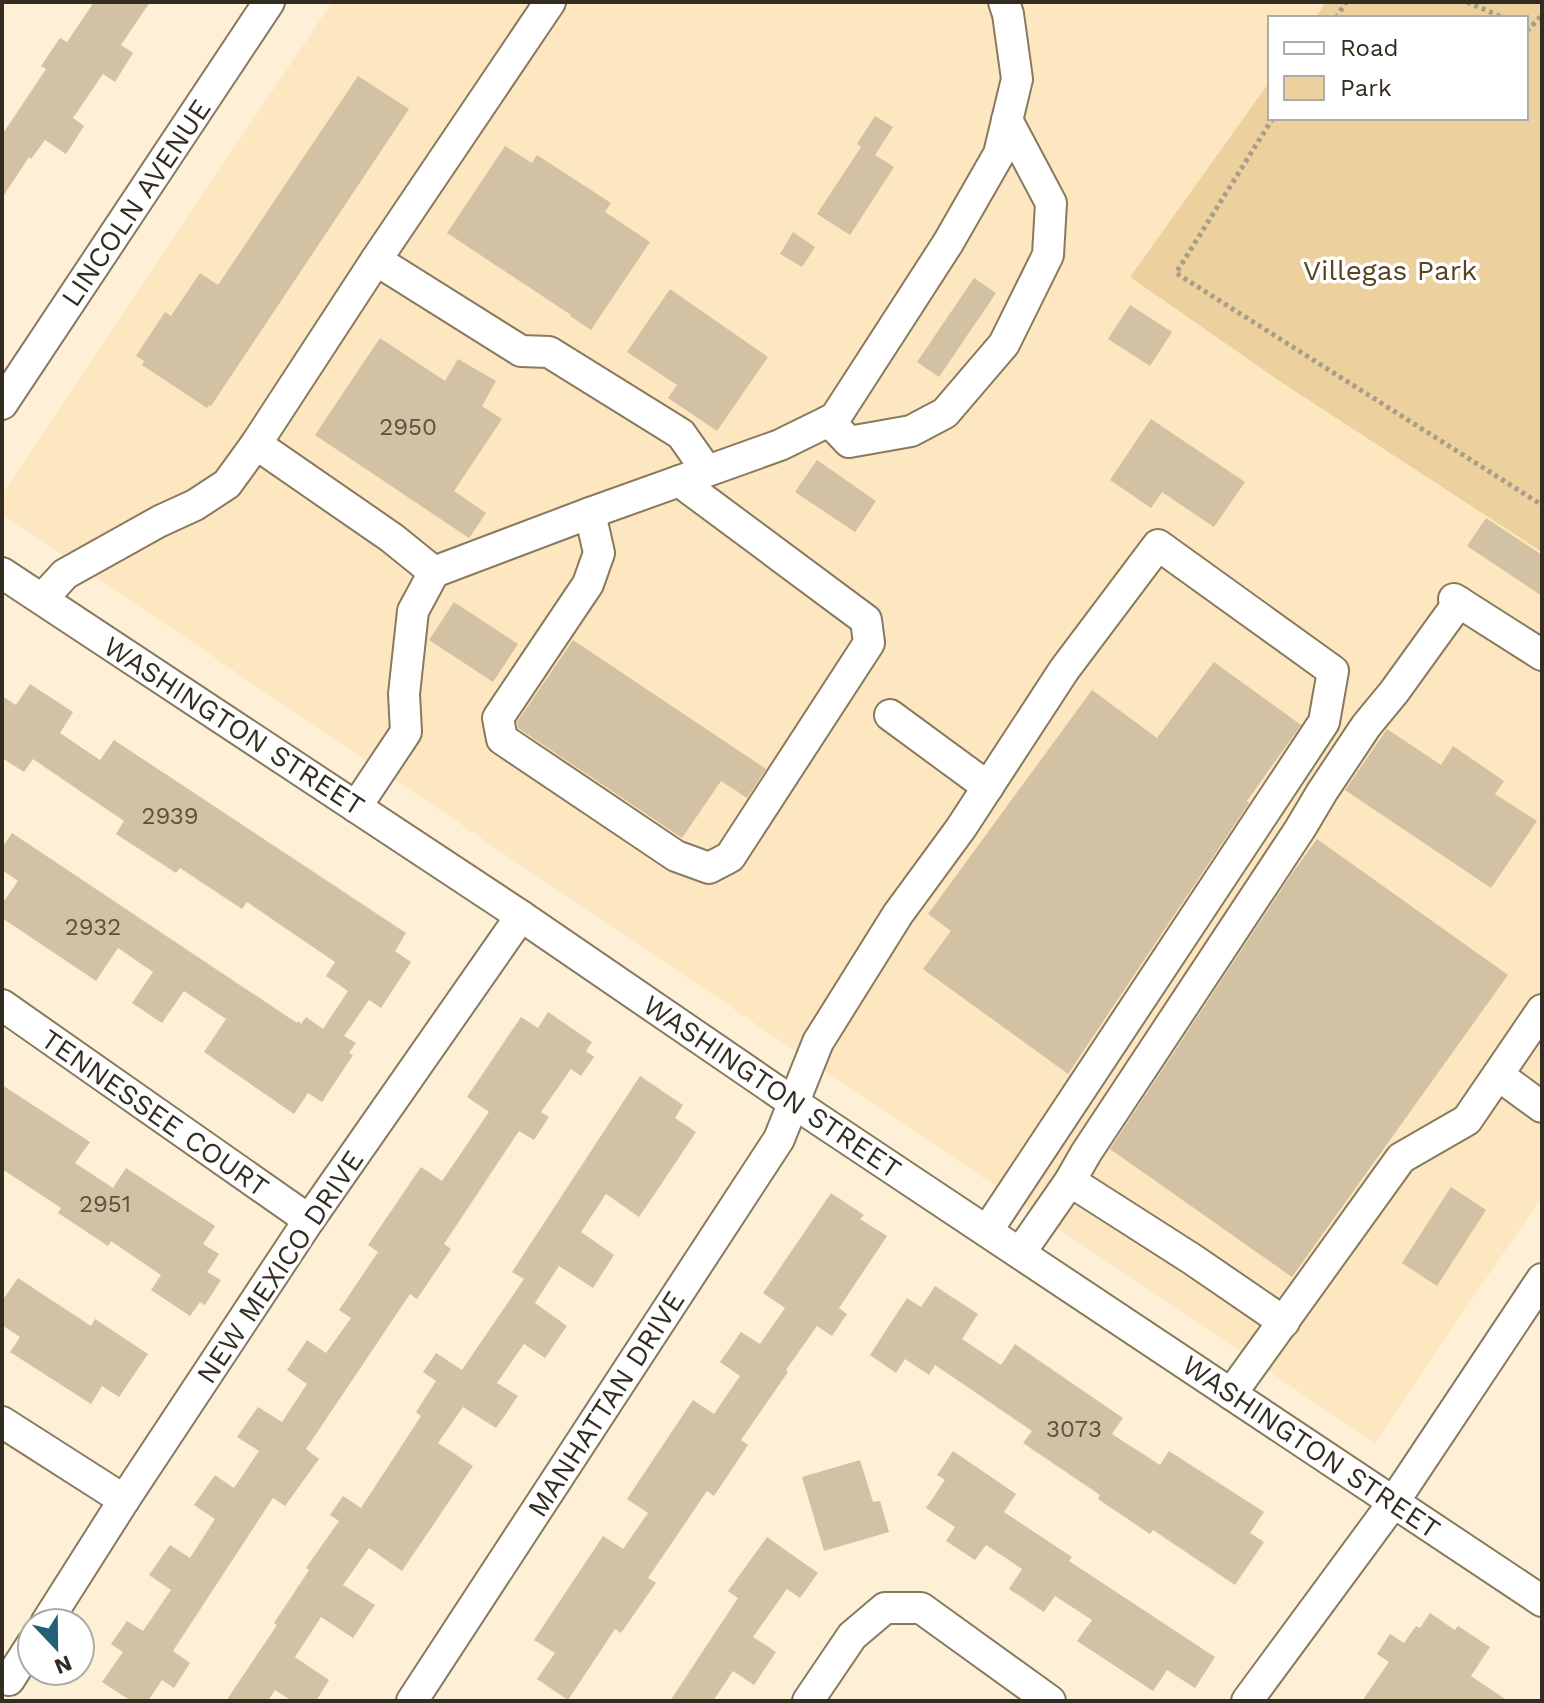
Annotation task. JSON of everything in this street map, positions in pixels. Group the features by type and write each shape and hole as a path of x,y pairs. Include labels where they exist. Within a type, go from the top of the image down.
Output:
{"street":[{"name":"LINCOLN AVENUE","path":"2,404 269,2"},
{"path":"42,599 65,574 195,505 227,484 550,2"},
{"path":"356,807 406,732 404,694 413,611 434,572 780,445 835,418 948,243 999,154 1017,79 1004,2"},
{"path":"829,421 849,442 911,431 945,413 1004,344 1048,255 1051,203 1007,120"},
{"path":"376,260 521,351 549,352 681,434 693,476 866,620 869,643 730,857 709,868 676,856 502,739 498,718 588,584 599,553 590,513"},
{"path":"256,444 392,538 434,572"},
{"name":"MANHATTAN DRIVE","path":"412,1701 779,1139 818,1042 898,914 961,828 1064,670 1158,545 1333,671 1324,722 987,1231"},
{"name":"WASHINGTON STREET","path":"2,573 521,916 794,1103 1542,1601"},
{"path":"1020,1253 1366,726 1394,692 1456,600 1542,655"},
{"path":"890,715 988,787"},
{"name":"NEW MEXICO DRIVE","path":"56,1607 309,1220 521,916"},
{"name":"TENNESSEE COURT","path":"2,1005 309,1220"},
{"path":"1231,1394 1401,1158 1467,1120 1542,1010"},
{"path":"1498,1075 1542,1107"},
{"path":"1070,1181 1284,1322"},
{"path":"1247,1701 1393,1503 1542,1279"},
{"path":"2,1422 124,1500"},
{"path":"808,1701 852,1636 885,1608 921,1608 1050,1701"},
{"path":"9,1680 16,1669"}],"path":[{"path":"1467,2 1499,16"},
{"path":"1528,29 1542,15"},
{"path":"1272,120 1176,273 1542,505"}],"shaded area":[{"path":"332,2 1326,2 1316,16 1268,16 1268,84 1130,277 1542,549 1542,1196 1375,1443 2,514 2,495"}],"green space":[{"name":"Villegas Park","path":"1326,2 1542,2 1542,552 1284,384 1130,277 1268,84 1268,120 1528,120 1528,16 1316,16"}],"building":[{"path":"94,2 150,2 121,45 133,53 115,82 103,74 73,118 84,126 66,154 45,140 31,159 29,157 2,198 2,135 46,69 41,66 60,38 67,42"},
{"path":"358,76 409,109 207,408 142,365 144,361 136,356 165,312 171,316 200,273 218,285"},
{"path":"875,116 893,127 875,155 894,167 850,235 817,214 861,147 857,144"},
{"path":"505,146 532,163 537,155 611,203 605,212 650,242 591,330 447,233"},
{"path":"793,232 815,247 802,267 780,254"},
{"path":"974,278 996,293 939,377 917,362"},
{"path":"670,289 768,357 717,431 668,398 677,385 627,352"},
{"path":"1130,305 1172,332 1150,366 1108,339"},
{"path":"380,338 445,381 458,359 496,381 482,406 502,419 454,491 486,513 469,538 315,435"},
{"path":"1151,419 1245,482 1214,527 1162,492 1151,508 1110,480"},
{"path":"817,460 876,501 855,532 795,492"},
{"path":"1486,518 1542,555 1542,596 1467,546"},
{"path":"454,602 518,644 493,682 429,640"},
{"path":"573,640 766,769 747,798 721,781 682,838 518,728 517,722"},
{"path":"1214,662 1301,725 1247,801 1249,803 1068,1074 923,969 951,931 928,914 1092,690 1157,738"},
{"path":"30,684 73,712 60,733 100,760 114,740 406,933 395,951 411,962 381,1008 369,1000 344,1036 356,1043 349,1053 353,1055 322,1102 308,1093 294,1114 204,1052 226,1019 184,991 162,1023 132,1003 153,972 118,948 96,981 2,918 2,904 18,881 2,870 2,848 12,833 297,1023 301,1024 306,1017 323,1029 348,991 326,976 335,962 247,902 242,909 180,868 176,873 116,834 124,821 33,759 24,772 2,758 2,696 16,705"},
{"path":"1387,729 1441,765 1453,746 1504,781 1495,794 1537,821 1491,888 1345,790"},
{"path":"1317,839 1508,975 1292,1277 1110,1149"},
{"path":"548,1012 592,1042 586,1051 594,1057 581,1076 571,1069 541,1112 549,1117 534,1140 519,1131 444,1244 451,1249 417,1299 410,1294 306,1449 319,1459 285,1506 273,1498 173,1651 190,1663 174,1688 162,1680 148,1701 131,1701 102,1682 123,1652 111,1644 127,1621 143,1631 171,1590 149,1575 170,1545 190,1558 215,1519 194,1505 215,1475 234,1488 259,1451 237,1437 258,1407 282,1422 307,1384 287,1370 307,1340 326,1353 351,1318 339,1310 378,1252 368,1245 421,1167 442,1181 489,1112 467,1097 521,1017 538,1028"},
{"path":"640,1076 683,1105 675,1118 696,1132 639,1217 606,1194 581,1232 614,1255 593,1288 559,1266 535,1303 567,1326 545,1358 524,1344 497,1383 518,1396 496,1428 463,1407 438,1443 473,1466 402,1571 369,1548 343,1585 375,1605 353,1638 321,1617 295,1657 329,1680 316,1701 292,1701 275,1690 268,1701 226,1701 277,1625 274,1623 309,1570 306,1568 339,1521 330,1515 343,1496 361,1508 421,1416 416,1412 436,1381 423,1372 436,1353 462,1370 524,1279 512,1272"},
{"path":"2,1085 90,1142 75,1163 113,1188 126,1168 215,1226 203,1244 219,1254 207,1272 221,1280 205,1305 200,1302 190,1316 151,1290 161,1275 111,1241 108,1246 58,1213 61,1208 2,1169"},
{"path":"1451,1187 1486,1210 1437,1286 1402,1263"},
{"path":"831,1193 864,1215 860,1219 887,1236 839,1308 847,1314 832,1336 817,1326 741,1440 748,1445 714,1496 707,1491 648,1578 656,1583 621,1633 615,1629 568,1700 537,1679 555,1653 534,1640 603,1536 623,1549 648,1513 627,1499 693,1400 714,1414 740,1376 720,1362 741,1332 760,1344 785,1308 763,1293"},
{"path":"18,1278 91,1326 95,1319 148,1354 119,1397 102,1386 91,1404 10,1352 20,1337 2,1325 2,1301"},
{"path":"935,1286 978,1314 962,1339 1001,1365 1015,1344 1123,1418 1112,1434 1160,1465 1169,1451 1264,1512 1250,1533 1264,1542 1235,1585 1153,1530 1150,1534 1098,1499 1100,1495 1023,1443 1032,1431 935,1365 929,1375 905,1359 896,1373 870,1355 907,1298 921,1307"},
{"path":"953,1451 1016,1494 1004,1512 1072,1557 1069,1561 1215,1657 1195,1688 1167,1670 1153,1691 1077,1641 1092,1620 1055,1596 1044,1612 1009,1589 1022,1569 986,1545 975,1560 946,1541 955,1527 926,1508 945,1480 937,1475"},
{"path":"860,1460 873,1502 880,1501 889,1532 824,1551 802,1477"},
{"path":"767,1537 818,1573 800,1598 787,1589 753,1637 776,1652 754,1685 733,1671 713,1701 670,1701 738,1598 728,1591"},
{"path":"1430,1613 1455,1630 1458,1626 1490,1647 1471,1676 1508,1701 1362,1701 1389,1662 1377,1654 1390,1634 1404,1643"}]}
